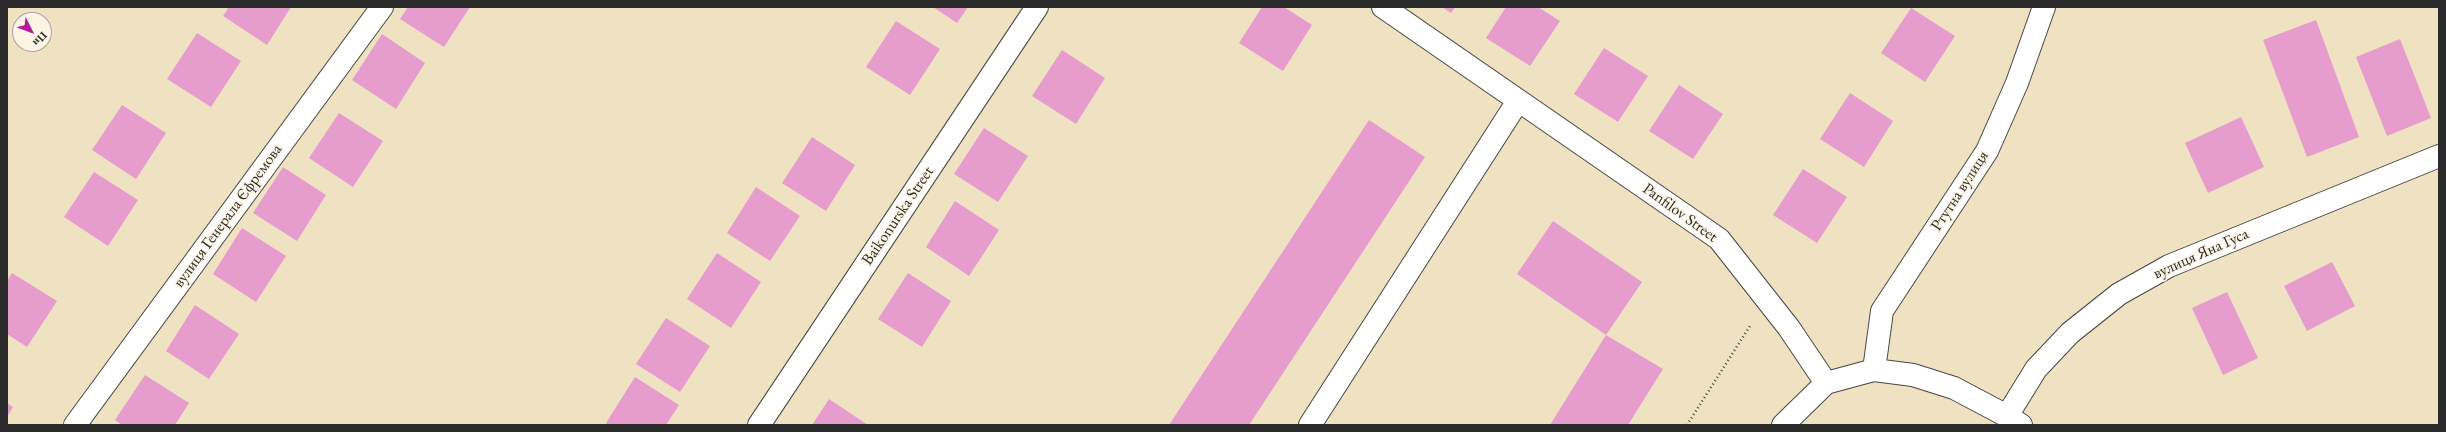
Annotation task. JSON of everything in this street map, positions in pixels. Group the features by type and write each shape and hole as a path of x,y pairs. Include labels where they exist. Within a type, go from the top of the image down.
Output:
{"street":[{"name":"вулиця Генерала Єфремова","path":"75,425 382,7"},
{"name":"Baikonurska Street","path":"759,425 1037,7"},
{"name":"Panfilov Street","path":"1383,7 1719,239 1767,301 1826,383"},
{"name":"Ртутна вулиця","path":"1874,370 1882,311 1987,151 2017,83 2044,7"},
{"path":"1310,425 1518,100"},
{"name":"вулиця Яна Гуса","path":"2014,420 2036,369 2070,333 2119,294 2169,266 2439,156"},
{"path":"1783,425 1826,383 1874,370 1912,375 1954,388 2014,420"}],"path":[{"path":"1687,425 1767,301"}],"building":[{"path":"229,7 291,7 267,45 223,16"},
{"path":"408,7 470,7 444,47 400,19"},
{"path":"933,7 968,7 957,23"},
{"path":"1262,7 1284,7 1312,25 1283,71 1239,43"},
{"path":"1442,7 1455,7 1451,13"},
{"path":"1506,7 1538,7 1560,21 1530,66 1486,38"},
{"path":"1911,8 1955,36 1925,82 1881,53"},
{"path":"2316,20 2359,137 2307,157 2263,40"},
{"path":"896,21 940,49 910,95 866,67"},
{"path":"197,33 241,61 211,107 167,79"},
{"path":"382,34 425,63 396,109 352,80"},
{"path":"2400,39 2431,118 2387,136 2356,57"},
{"path":"1604,48 1648,76 1618,122 1574,94"},
{"path":"1062,50 1105,78 1076,124 1032,96"},
{"path":"1679,85 1723,114 1693,159 1649,131"},
{"path":"1850,93 1893,121 1864,167 1820,139"},
{"path":"122,105 166,133 136,179 92,150"},
{"path":"339,113 383,141 353,187 309,158"},
{"path":"2241,117 2264,167 2208,193 2185,143"},
{"path":"1369,120 1425,157 1249,425 1169,425"},
{"path":"984,128 1028,156 998,202 954,174"},
{"path":"812,137 855,165 826,211 782,183"},
{"path":"283,167 326,195 297,241 253,213"},
{"path":"1803,169 1847,197 1817,243 1773,215"},
{"path":"94,172 138,200 108,246 64,217"},
{"path":"756,187 800,216 770,261 727,233"},
{"path":"955,201 999,230 969,276 926,247"},
{"path":"1553,221 1642,282 1606,335 1517,274"},
{"path":"242,228 286,256 256,302 213,274"},
{"path":"717,253 761,282 731,328 687,299"},
{"path":"2332,262 2355,306 2307,331 2284,286"},
{"path":"12,273 57,301 27,347 7,334 7,281"},
{"path":"908,273 951,301 922,347 878,319"},
{"path":"2227,292 2258,358 2223,375 2192,308"},
{"path":"195,305 239,334 209,379 166,351"},
{"path":"666,318 710,346 680,392 636,364"},
{"path":"1606,335 1663,369 1628,425 1550,425"},
{"path":"145,375 189,403 175,425 122,425 115,420"},
{"path":"635,377 679,405 666,425 609,425 606,423"},
{"path":"829,399 868,425 812,425"},
{"path":"7,403 13,407 7,417"}]}
